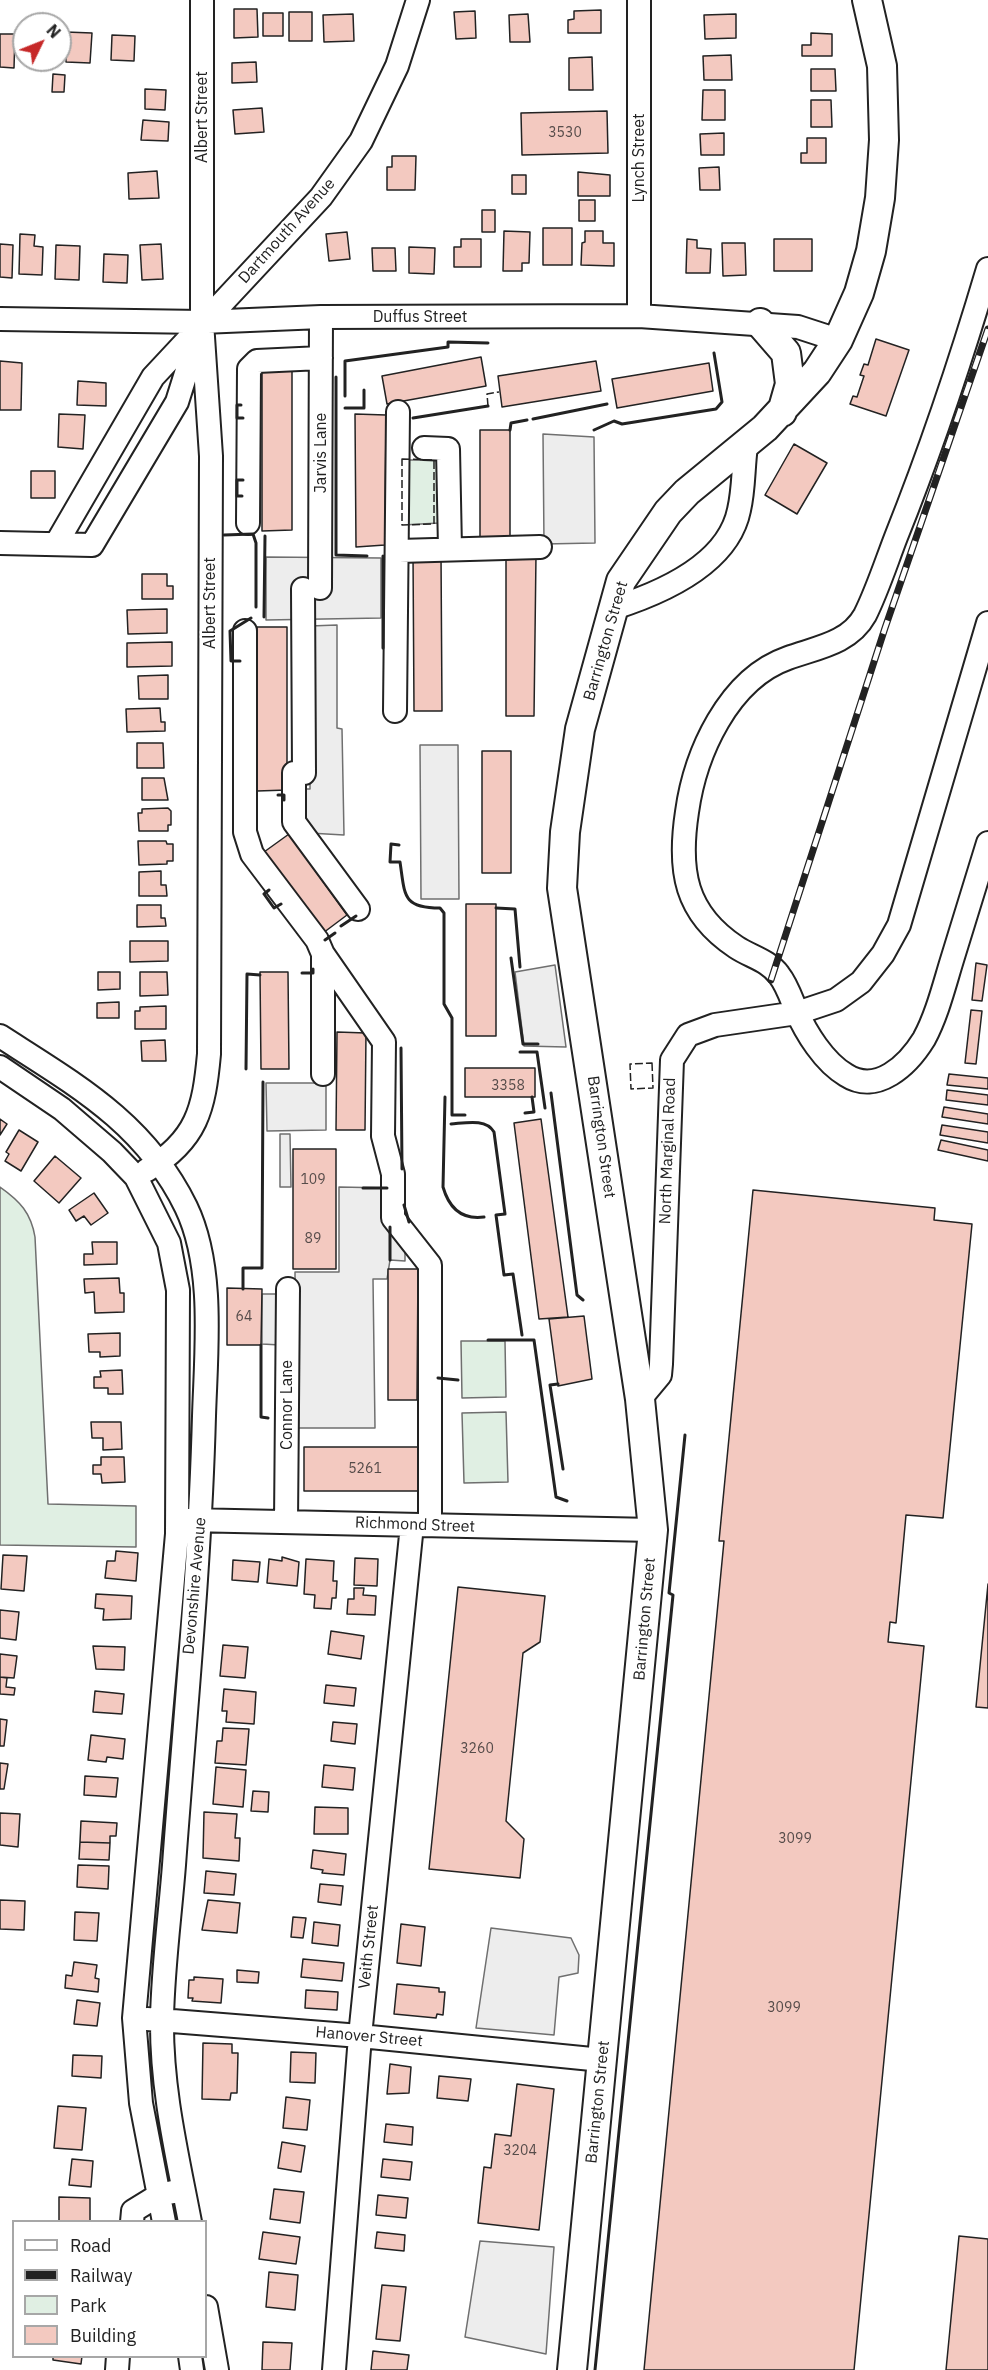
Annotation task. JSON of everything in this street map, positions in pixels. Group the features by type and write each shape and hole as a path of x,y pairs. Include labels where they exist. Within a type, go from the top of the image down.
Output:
{"main road":[{"name":"Barrington Street","path":"572,2370 652,1530 651,1495 640,1399 562,888 565,832 580,729 621,581 668,512 687,492 746,446 782,412 817,372 838,340 859,293 871,251 880,198 884,140 882,66 867,0"},
{"path":"760,324 786,353 790,384 782,412"}],"street":[{"name":"Albert Street","path":"136,1177 181,1146 194,1124 206,1087 209,1054 210,456 202,322 202,0"},
{"name":"Dartmouth Avenue","path":"202,322 177,402 92,545 56,544 153,377 202,322 321,197 361,141 397,66 418,0"},
{"name":"Lynch Street","path":"639,0 639,316"},
{"path":"988,269 917,485 863,618 845,636 821,649 787,658 765,669 747,683 711,732 692,779 686,818 686,866 689,895 700,916 714,930 738,949 766,962 780,975 797,1013 824,1057 848,1077 863,1082 882,1080 895,1072 923,1041 940,999 988,843"},
{"name":"Duffus Street","path":"0,319 202,322 321,317 639,316 798,327 838,340"},
{"name":"Jarvis Lane","path":"321,317 303,773 294,773 294,822 358,909"},
{"path":"248,523 249,369 257,361 321,358"},
{"path":"395,711 399,551 398,412"},
{"path":"614,608 680,581 706,560 731,533 739,510 746,446"},
{"path":"424,448 448,449 450,549"},
{"path":"0,543 56,544"},
{"path":"399,551 540,547"},
{"name":"North Marginal Road","path":"640,1399 660,1374 662,1364 672,1060 688,1035 714,1024 797,1013 836,1000 861,982 883,954 899,926 988,623"},
{"name":"Veith Street","path":"245,631 245,831 248,844 252,854 317,940 323,954 384,1042 383,1136 393,1174 393,1218 430,1265 421,1525 360,2036 334,2370"},
{"path":"323,954 323,1074"},
{"name":"Devonshire Avenue","path":"0,1036 87,1092 130,1127 160,1162 187,1209 203,1261 206,1357 201,1520 162,2019 166,2104 189,2220"},
{"name":"Devonshire Avenue","path":"0,1067 62,1109 112,1152 136,1177 169,1243 178,1290 178,1520 134,2018 141,2103 164,2220"},
{"name":"Connor Lane","path":"286,1521 288,1289"},
{"name":"Richmond Street","path":"178,1520 652,1530"},
{"name":"Hanover Street","path":"134,2018 360,2036 603,2060"},
{"path":"132,2220 133,2211 159,2195 184,2191"},
{"path":"207,2313 217,2370"}],"green space":[{"path":"403,460 438,460 439,523 403,525"},
{"path":"0,1187 24,1208 31,1221 35,1237 48,1504 136,1506 136,1547 0,1545"},
{"path":"461,1341 505,1341 506,1397 462,1398"},
{"path":"506,1412 508,1482 464,1483 462,1413"}],"shaded area":[{"path":"543,434 594,437 595,543 544,544"},
{"path":"266,557 381,558 381,618 266,620"},
{"path":"337,625 337,728 342,729 344,835 309,833 302,823 302,789 310,789 310,626"},
{"path":"420,745 458,745 459,899 421,899"},
{"path":"555,965 566,1047 524,1046 515,972"},
{"path":"266,1083 326,1083 326,1130 267,1131"},
{"path":"280,1134 290,1134 291,1187 280,1187"},
{"path":"339,1187 389,1188 405,1230 405,1261 390,1260 387,1279 373,1279 375,1428 296,1428 295,1272 339,1272"},
{"path":"262,1294 279,1294 280,1345 262,1344"},
{"path":"491,1928 571,1938 579,1955 578,1973 559,1977 554,2035 476,2028"},
{"path":"480,2241 554,2247 546,2354 465,2337"}],"building":[{"path":"234,9 257,9 258,37 234,38"},
{"path":"601,10 601,33 568,33 568,20 574,19 574,11"},
{"path":"475,11 476,38 456,39 454,12"},
{"path":"289,12 312,12 312,41 289,41"},
{"path":"263,13 283,13 283,36 263,36"},
{"path":"353,14 354,41 324,42 323,15"},
{"path":"528,14 530,42 510,42 509,15"},
{"path":"736,14 736,38 705,39 704,15"},
{"path":"72,32 92,33 90,63 72,62"},
{"path":"811,33 832,34 832,56 802,56 802,45 811,45"},
{"path":"0,34 12,34 12,68 0,67"},
{"path":"112,35 135,36 134,61 111,60"},
{"path":"731,55 732,80 704,80 703,56"},
{"path":"592,57 593,90 569,90 569,58"},
{"path":"256,62 257,82 232,83 232,63"},
{"path":"811,69 835,69 836,91 811,91"},
{"path":"53,74 65,75 64,92 52,92"},
{"path":"145,89 166,90 165,110 145,109"},
{"path":"703,90 725,90 725,120 702,120"},
{"path":"811,100 831,100 832,127 811,127"},
{"path":"262,108 264,132 235,134 233,110"},
{"path":"607,111 608,153 522,155 521,113"},
{"path":"143,120 169,122 168,141 141,140"},
{"path":"724,133 724,155 701,155 700,134"},
{"path":"807,138 826,138 826,163 801,163 801,153 807,153"},
{"path":"392,156 416,156 415,190 387,190 387,167 392,167"},
{"path":"719,167 720,190 700,190 699,168"},
{"path":"157,171 159,198 129,199 128,173"},
{"path":"578,172 610,175 610,196 578,196"},
{"path":"512,175 526,175 526,194 512,194"},
{"path":"579,200 595,200 595,221 579,221"},
{"path":"482,210 495,210 495,232 482,232"},
{"path":"543,228 572,228 572,265 543,265"},
{"path":"504,231 530,232 529,263 522,263 522,271 503,271"},
{"path":"585,231 603,231 603,243 614,243 614,266 581,265"},
{"path":"347,232 350,259 329,261 326,234"},
{"path":"20,234 35,235 34,246 43,247 42,275 19,274"},
{"path":"461,239 481,239 481,267 454,267 454,247 461,247"},
{"path":"687,239 697,240 697,248 711,249 710,273 686,273"},
{"path":"774,239 812,239 812,271 774,271"},
{"path":"722,243 745,243 746,275 723,276"},
{"path":"0,244 13,245 12,278 0,277"},
{"path":"161,244 163,279 142,280 140,245"},
{"path":"56,245 80,246 79,280 55,279"},
{"path":"409,247 435,248 434,274 409,273"},
{"path":"372,248 395,248 396,271 373,271"},
{"path":"104,254 128,255 127,283 103,282"},
{"path":"876,339 909,350 886,416 850,404 853,396 857,397 864,376 860,375 864,364 868,365"},
{"path":"481,357 486,386 387,404 382,376"},
{"path":"0,361 22,363 21,410 0,410"},
{"path":"596,361 601,391 502,407 498,376"},
{"path":"709,363 713,391 617,408 612,379"},
{"path":"262,370 292,370 292,530 262,531"},
{"path":"78,381 106,383 106,406 77,405"},
{"path":"59,414 85,415 83,449 58,447"},
{"path":"355,414 386,415 385,545 356,547"},
{"path":"480,430 510,430 510,546 480,545"},
{"path":"794,444 827,463 797,514 765,495"},
{"path":"31,471 55,471 55,498 31,498"},
{"path":"413,554 441,554 442,711 414,711"},
{"path":"536,555 534,716 506,716 506,556"},
{"path":"142,574 167,574 167,586 173,586 173,599 142,599"},
{"path":"167,609 167,633 128,634 127,610"},
{"path":"257,627 287,627 287,790 257,791"},
{"path":"172,642 172,666 127,667 127,643"},
{"path":"168,675 168,699 139,699 138,676"},
{"path":"160,708 161,722 165,722 165,731 127,732 126,709"},
{"path":"137,743 163,743 164,768 137,768"},
{"path":"482,751 511,751 511,873 482,873"},
{"path":"142,778 164,778 168,800 142,800"},
{"path":"168,808 171,811 171,825 168,825 168,831 139,831 138,813 142,813 142,809"},
{"path":"289,834 347,915 323,933 264,852"},
{"path":"138,841 166,841 167,844 173,844 173,861 167,861 167,864 139,865"},
{"path":"161,871 161,885 166,885 167,896 139,896 139,872"},
{"path":"466,904 496,904 496,1036 466,1036"},
{"path":"137,905 161,905 161,918 165,918 166,926 137,927"},
{"path":"130,941 168,941 168,961 130,962"},
{"path":"976,963 987,965 982,1001 972,1000"},
{"path":"98,972 120,972 120,989 98,990"},
{"path":"140,972 167,972 168,995 140,996"},
{"path":"260,972 288,972 289,1069 261,1069"},
{"path":"119,1002 119,1018 97,1018 97,1003"},
{"path":"166,1006 166,1029 135,1029 135,1011 140,1011 140,1007"},
{"path":"971,1010 982,1011 976,1064 965,1063"},
{"path":"337,1032 366,1033 365,1130 336,1130"},
{"path":"165,1040 166,1061 142,1061 141,1041"},
{"path":"465,1068 535,1068 535,1097 465,1097"},
{"path":"949,1074 988,1078 988,1089 947,1085"},
{"path":"947,1090 988,1095 988,1105 946,1100"},
{"path":"944,1107 988,1114 988,1124 942,1117"},
{"path":"0,1119 7,1124 0,1135"},
{"path":"541,1119 568,1317 539,1319 514,1123"},
{"path":"942,1125 988,1132 988,1143 940,1135"},
{"path":"19,1130 38,1142 21,1171 5,1161 9,1154 6,1152"},
{"path":"941,1140 988,1150 988,1161 938,1150"},
{"path":"293,1149 336,1149 336,1269 293,1269"},
{"path":"55,1156 81,1178 59,1203 34,1181"},
{"path":"753,1190 935,1208 934,1220 972,1224 943,1518 906,1515 896,1623 890,1622 888,1642 924,1646 854,2370 644,2370 724,1541 719,1541"},
{"path":"94,1193 108,1213 91,1225 84,1216 76,1221 69,1210"},
{"path":"92,1242 117,1242 117,1264 84,1265 84,1254 93,1254"},
{"path":"388,1269 418,1269 417,1400 388,1400"},
{"path":"119,1278 120,1293 124,1293 124,1312 95,1313 94,1292 85,1293 84,1279"},
{"path":"227,1288 262,1289 261,1345 227,1345"},
{"path":"584,1316 592,1379 558,1386 549,1319"},
{"path":"120,1333 120,1356 100,1357 100,1352 89,1352 88,1334"},
{"path":"122,1370 123,1394 108,1394 108,1388 94,1388 94,1377 101,1377 100,1371"},
{"path":"91,1422 121,1422 122,1449 103,1450 103,1438 92,1438"},
{"path":"304,1447 425,1447 425,1491 304,1491"},
{"path":"101,1457 124,1457 125,1482 102,1483 101,1474 93,1474 93,1465 101,1465"},
{"path":"116,1551 138,1553 136,1581 105,1578 107,1561 115,1561"},
{"path":"3,1555 27,1556 24,1591 1,1589"},
{"path":"282,1557 299,1562 297,1586 267,1583 269,1559 282,1561"},
{"path":"355,1558 378,1559 377,1586 354,1585"},
{"path":"306,1559 334,1561 333,1581 337,1581 336,1598 332,1598 331,1609 314,1608 315,1595 304,1594"},
{"path":"233,1560 260,1562 258,1582 232,1580"},
{"path":"988,1584 988,1708 976,1707"},
{"path":"458,1587 545,1596 540,1642 523,1653 506,1821 524,1839 520,1878 429,1869"},
{"path":"354,1588 364,1588 363,1595 376,1596 375,1615 347,1614 348,1599 354,1599"},
{"path":"96,1594 132,1596 131,1619 103,1620 104,1609 95,1608"},
{"path":"0,1610 19,1612 16,1640 0,1638"},
{"path":"331,1631 364,1636 361,1659 328,1654"},
{"path":"223,1645 248,1647 245,1678 220,1676"},
{"path":"93,1646 125,1647 124,1670 96,1669"},
{"path":"0,1654 17,1656 14,1678 0,1677"},
{"path":"0,1677 7,1678 6,1687 15,1688 14,1695 0,1694"},
{"path":"326,1685 356,1688 354,1706 324,1703"},
{"path":"224,1689 256,1692 254,1724 226,1722 227,1711 222,1711"},
{"path":"95,1691 124,1694 122,1714 93,1712"},
{"path":"0,1719 7,1720 4,1746 0,1746"},
{"path":"333,1722 357,1724 355,1744 331,1741"},
{"path":"223,1728 249,1729 246,1765 215,1763 217,1741 222,1741"},
{"path":"91,1735 125,1739 123,1759 107,1757 106,1762 88,1760"},
{"path":"0,1763 8,1764 4,1789 0,1789"},
{"path":"324,1765 355,1768 353,1790 322,1787"},
{"path":"216,1767 246,1770 243,1807 213,1804"},
{"path":"85,1776 118,1778 116,1797 84,1795"},
{"path":"253,1791 269,1792 268,1812 251,1811"},
{"path":"315,1807 348,1808 348,1834 314,1834"},
{"path":"204,1812 237,1814 235,1838 240,1838 239,1861 203,1858"},
{"path":"0,1813 20,1814 18,1847 0,1845"},
{"path":"81,1821 117,1823 116,1836 110,1836 110,1843 80,1842"},
{"path":"80,1842 110,1843 109,1860 79,1859"},
{"path":"313,1850 346,1854 344,1875 322,1873 323,1870 311,1868"},
{"path":"78,1865 109,1866 108,1889 77,1887"},
{"path":"206,1871 236,1874 234,1895 204,1893"},
{"path":"320,1884 343,1886 341,1905 318,1902"},
{"path":"0,1900 25,1901 24,1930 0,1929"},
{"path":"208,1900 240,1903 237,1933 202,1930"},
{"path":"75,1912 99,1913 97,1941 74,1940"},
{"path":"293,1917 306,1918 303,1938 291,1937"},
{"path":"314,1922 340,1925 338,1946 312,1943"},
{"path":"401,1924 425,1927 421,1966 397,1963"},
{"path":"303,1959 344,1963 342,1981 301,1977"},
{"path":"74,1962 97,1965 95,1978 99,1979 98,1992 65,1988 66,1975 72,1976"},
{"path":"237,1970 259,1972 258,1983 237,1982"},
{"path":"194,1977 223,1979 221,2003 192,2001 193,1998 188,1998 189,1980 194,1980"},
{"path":"397,1984 439,1988 439,1992 445,1992 443,2015 437,2014 436,2018 394,2014"},
{"path":"306,1990 338,1992 337,2010 305,2008"},
{"path":"77,2000 100,2003 97,2026 74,2024"},
{"path":"203,2043 232,2044 232,2053 238,2053 237,2093 231,2093 230,2100 202,2099"},
{"path":"291,2052 316,2053 315,2083 290,2082"},
{"path":"73,2055 102,2056 101,2078 72,2076"},
{"path":"390,2064 411,2067 409,2093 387,2094"},
{"path":"439,2076 471,2079 468,2101 437,2098"},
{"path":"517,2084 554,2089 539,2230 478,2223 484,2167 491,2168 495,2134 511,2136"},
{"path":"286,2097 310,2100 307,2130 283,2128"},
{"path":"58,2106 86,2108 82,2150 54,2148"},
{"path":"386,2124 413,2127 412,2145 384,2142"},
{"path":"282,2142 305,2146 301,2172 278,2168"},
{"path":"72,2159 93,2161 91,2187 69,2185"},
{"path":"383,2159 412,2162 410,2180 381,2177"},
{"path":"274,2189 304,2192 300,2223 270,2219"},
{"path":"378,2195 408,2198 406,2218 376,2215"},
{"path":"59,2197 90,2198 90,2220 59,2220"},
{"path":"263,2232 300,2237 296,2264 259,2259"},
{"path":"377,2232 405,2235 404,2251 375,2248"},
{"path":"959,2236 988,2239 988,2370 946,2370"},
{"path":"269,2272 298,2275 295,2310 266,2307"},
{"path":"382,2285 406,2287 400,2341 376,2339"},
{"path":"263,2342 292,2343 290,2370 262,2370"},
{"path":"373,2351 409,2355 407,2370 371,2370"},
{"path":"53,2358 82,2358 81,2364 53,2360"}],"railway":[{"path":"771,980 885,628 988,329"}],"fence":[{"path":"488,406 487,394 499,392"},
{"path":"402,459 434,460 434,524 402,525 402,459"},
{"path":"652,1063 653,1088 631,1089 630,1064 652,1063"}],"wall":[{"path":"345,396 345,361 448,347 448,342 488,343"},
{"path":"594,430 614,421 622,424 716,409 722,402 714,353"},
{"path":"336,377 336,555 367,556"},
{"path":"345,408 364,408 364,390"},
{"path":"533,419 607,404"},
{"path":"241,405 237,405 237,418 243,418"},
{"path":"413,418 488,406"},
{"path":"510,430 511,423 527,420"},
{"path":"242,496 237,496 237,480 243,480"},
{"path":"224,535 253,534 256,543 256,607"},
{"path":"264,617 265,536"},
{"path":"383,556 383,648"},
{"path":"240,661 231,661 230,631 251,618"},
{"path":"278,795 284,795 284,800"},
{"path":"399,845 391,844 390,862 400,862 408,897 418,905 440,908 444,913 444,1004 452,1018 452,1115 465,1115"},
{"path":"269,890 264,894 274,908 281,904"},
{"path":"496,908 515,909 520,967"},
{"path":"341,926 356,916"},
{"path":"325,940 335,933"},
{"path":"511,958 523,1044 538,1044"},
{"path":"302,973 313,973 313,969"},
{"path":"246,1069 247,974 260,975"},
{"path":"401,1048 402,1169"},
{"path":"520,1052 537,1052 545,1108"},
{"path":"243,1289 243,1268 262,1268 263,1082"},
{"path":"551,1093 577,1295 583,1300"},
{"path":"445,1097 443,1187 449,1201 457,1211 469,1217 484,1217"},
{"path":"525,1113 534,1112 532,1097"},
{"path":"451,1124 481,1123 494,1132 505,1214 496,1215 504,1275 513,1274 522,1335"},
{"path":"363,1188 387,1188"},
{"path":"404,1205 409,1222"},
{"path":"390,1227 390,1260"},
{"path":"488,1340 534,1340 556,1497 567,1501"},
{"path":"261,1345 261,1417 268,1418"},
{"path":"438,1378 458,1380"},
{"path":"558,1384 550,1385 563,1469"},
{"path":"595,2370 673,1595 669,1593 685,1435"}]}
